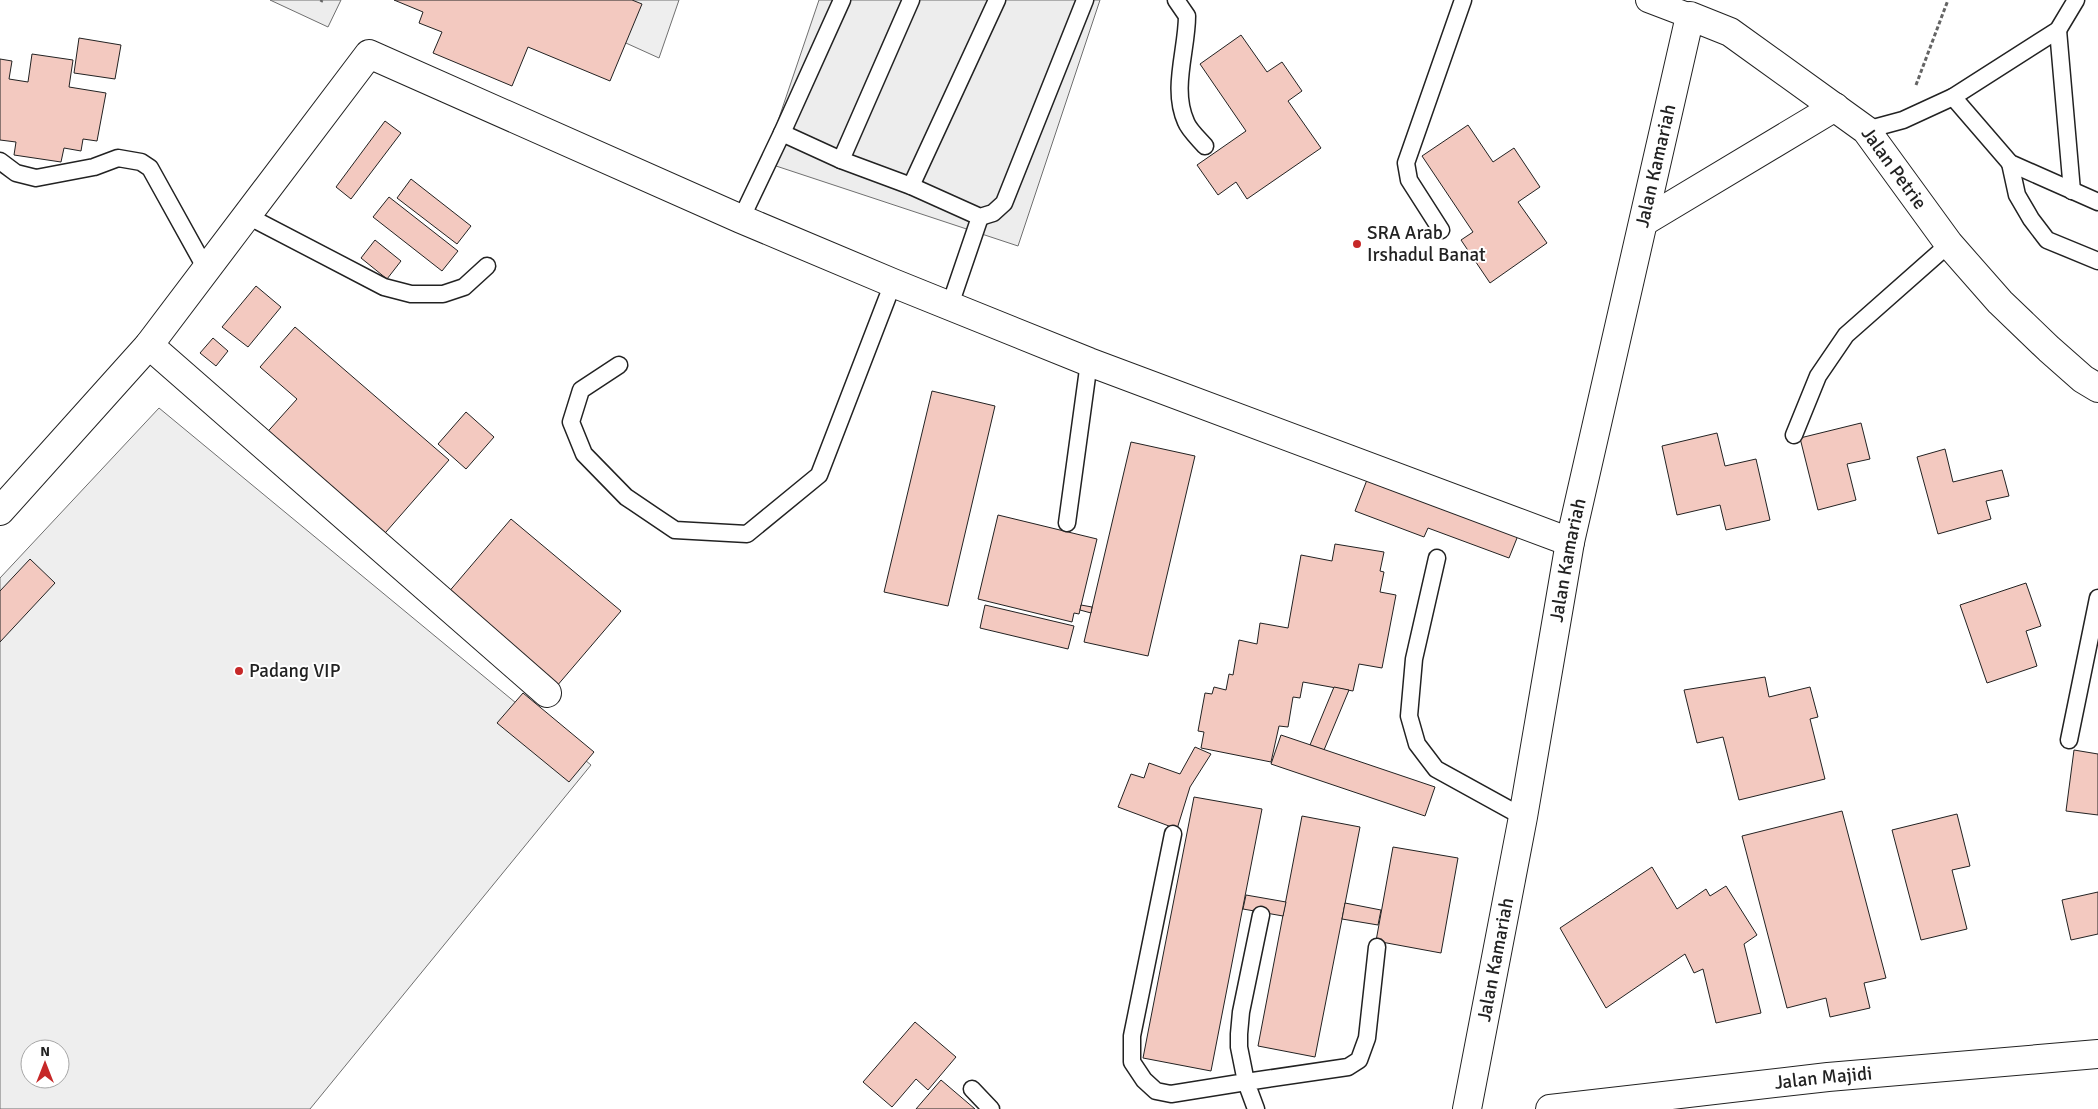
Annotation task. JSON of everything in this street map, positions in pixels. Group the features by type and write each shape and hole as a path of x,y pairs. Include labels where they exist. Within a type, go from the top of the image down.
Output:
{"street":[{"name":"Jalan Petrie","path":"1648,0 1730,32 1866,130 1949,244 2007,309 2083,379 2098,388"},
{"name":"Jalan Kamariah","path":"1467,1109 1524,817 1570,542 1645,221 1690,16"},
{"path":"0,511 149,345 369,54 740,219 892,283 1090,362 1570,542"},
{"path":"1645,221 1835,106"},
{"path":"149,345 546,693"},
{"name":"Jalan Majidi","path":"1550,1109 1828,1077 2098,1054"}],"lane":[{"path":"740,219 782,133 842,0"},
{"path":"841,160 911,0"},
{"path":"911,186 997,0"},
{"path":"782,133 841,160 911,186 980,216 993,213 1004,203 1085,0"},
{"path":"1176,0 1187,16 1180,83 1180,106 1186,123 1205,146"},
{"path":"1441,230 1409,180 1406,163 1463,0"},
{"path":"1866,130 1903,120 1953,97 2058,30 2076,0"},
{"path":"2058,30 2072,190"},
{"path":"1953,97 2010,163 2098,202"},
{"path":"0,161 16,173 36,178 94,167 118,158 141,162 150,168 206,269"},
{"path":"2010,163 2017,194 2032,220 2047,240 2098,261"},
{"path":"246,215 384,287 411,294 443,294 464,287 486,266"},
{"path":"950,305 980,216"},
{"path":"1794,435 1818,376 1846,335 1949,244"},
{"path":"619,365 581,390 571,422 584,454 626,497 675,530 747,534 819,475 892,283"},
{"path":"1067,524 1090,362"},
{"path":"1437,558 1414,659 1409,716 1417,744 1436,769 1524,817"},
{"path":"2069,740 2098,598"},
{"path":"1173,834 1132,1036 1132,1062 1144,1080 1156,1091 1171,1094 1348,1067 1359,1060 1367,1038 1377,947"},
{"path":"1256,1109 1246,1082 1239,1047 1239,1034 1241,1012 1261,916"},
{"path":"972,1089 991,1109"}],"path":[{"path":"1903,120 1948,0"}],"shaded area":[{"path":"270,0 341,0 328,27"},
{"path":"531,0 679,0 659,58"},
{"path":"819,0 1100,0 1018,246 764,162"},
{"name":"Padang VIP","path":"159,408 591,765 310,1109 0,1109 0,578"}],"building":[{"path":"394,0 632,0 642,4 610,81 528,47 512,86 433,53 442,32 419,23 423,12"},
{"path":"1241,35 1267,72 1282,62 1302,91 1288,101 1321,148 1247,199 1236,182 1218,195 1197,165 1246,131 1200,64"},
{"path":"79,38 121,45 115,79 74,73"},
{"path":"32,54 73,60 69,87 106,93 97,141 83,139 81,151 64,148 61,162 14,155 16,142 0,140 0,59 12,61 9,79 28,82"},
{"path":"385,121 401,133 351,199 336,187"},
{"path":"1468,125 1493,162 1514,148 1540,187 1518,202 1547,243 1490,283 1461,240 1473,232 1422,156"},
{"path":"411,179 471,226 457,244 397,198"},
{"path":"389,197 458,251 442,271 373,217"},
{"path":"375,240 401,261 387,279 361,258"},
{"path":"256,286 281,307 248,347 222,327"},
{"path":"295,327 449,460 379,540 262,438 297,399 260,367"},
{"path":"213,338 228,351 216,366 200,353"},
{"path":"932,391 995,406 948,606 884,592"},
{"path":"466,412 494,437 466,469 438,444"},
{"path":"1861,423 1870,459 1847,464 1856,500 1818,510 1800,438"},
{"path":"1717,433 1725,466 1756,459 1770,520 1726,530 1720,505 1677,515 1662,446"},
{"path":"1131,442 1195,456 1148,656 1084,642"},
{"path":"1945,449 1953,482 2002,470 2009,496 1986,501 1991,519 1938,534 1917,457"},
{"path":"1370,472 1521,528 1509,558 1428,528 1424,537 1355,511"},
{"path":"998,515 1097,539 1079,614 1074,613 1072,622 978,599"},
{"path":"511,519 621,611 556,687 447,594"},
{"path":"1335,544 1384,552 1380,571 1384,572 1380,592 1396,595 1382,668 1359,664 1353,691 1303,682 1300,698 1293,697 1288,727 1279,726 1271,762 1201,748 1204,732 1198,731 1205,693 1212,694 1214,687 1226,690 1229,674 1233,675 1239,640 1257,644 1260,623 1288,628 1301,555 1332,561"},
{"path":"30,559 55,583 0,642 0,591"},
{"path":"2026,583 2041,626 2026,631 2037,666 1987,683 1960,605"},
{"path":"985,605 1074,626 1068,649 980,628"},
{"path":"1081,605 1092,607 1091,613 1080,610"},
{"path":"1765,677 1769,697 1810,687 1818,717 1810,719 1825,779 1739,800 1723,737 1697,743 1684,690"},
{"path":"1334,687 1349,690 1324,750 1310,745"},
{"path":"523,693 594,752 569,782 497,723"},
{"path":"1281,735 1435,787 1425,816 1271,764"},
{"path":"1195,747 1211,754 1190,787 1177,829 1118,807 1131,774 1144,778 1149,763 1180,774"},
{"path":"2074,750 2098,754 2098,815 2066,811"},
{"path":"1194,797 1262,809 1211,1071 1143,1058"},
{"path":"1842,811 1886,978 1864,983 1870,1008 1830,1017 1826,998 1787,1008 1742,836"},
{"path":"1957,814 1970,866 1952,870 1967,929 1921,940 1892,830"},
{"path":"1302,816 1360,827 1315,1057 1258,1046"},
{"path":"1393,847 1458,858 1441,953 1376,941"},
{"path":"1652,867 1677,909 1706,889 1710,896 1726,886 1757,935 1744,944 1761,1013 1716,1023 1703,969 1694,973 1685,954 1606,1008 1560,928"},
{"path":"2098,892 2098,934 2071,940 2062,900"},
{"path":"1246,895 1286,902 1283,916 1243,909"},
{"path":"1345,903 1381,910 1378,925 1342,919"},
{"path":"915,1022 956,1057 928,1090 916,1079 892,1107 863,1082"},
{"path":"941,1080 975,1109 916,1109"}],"place":[{"name":"SRA Arab Irshadul Banat","path":"1357,244"},
{"name":"Padang VIP","path":"239,671"}]}
